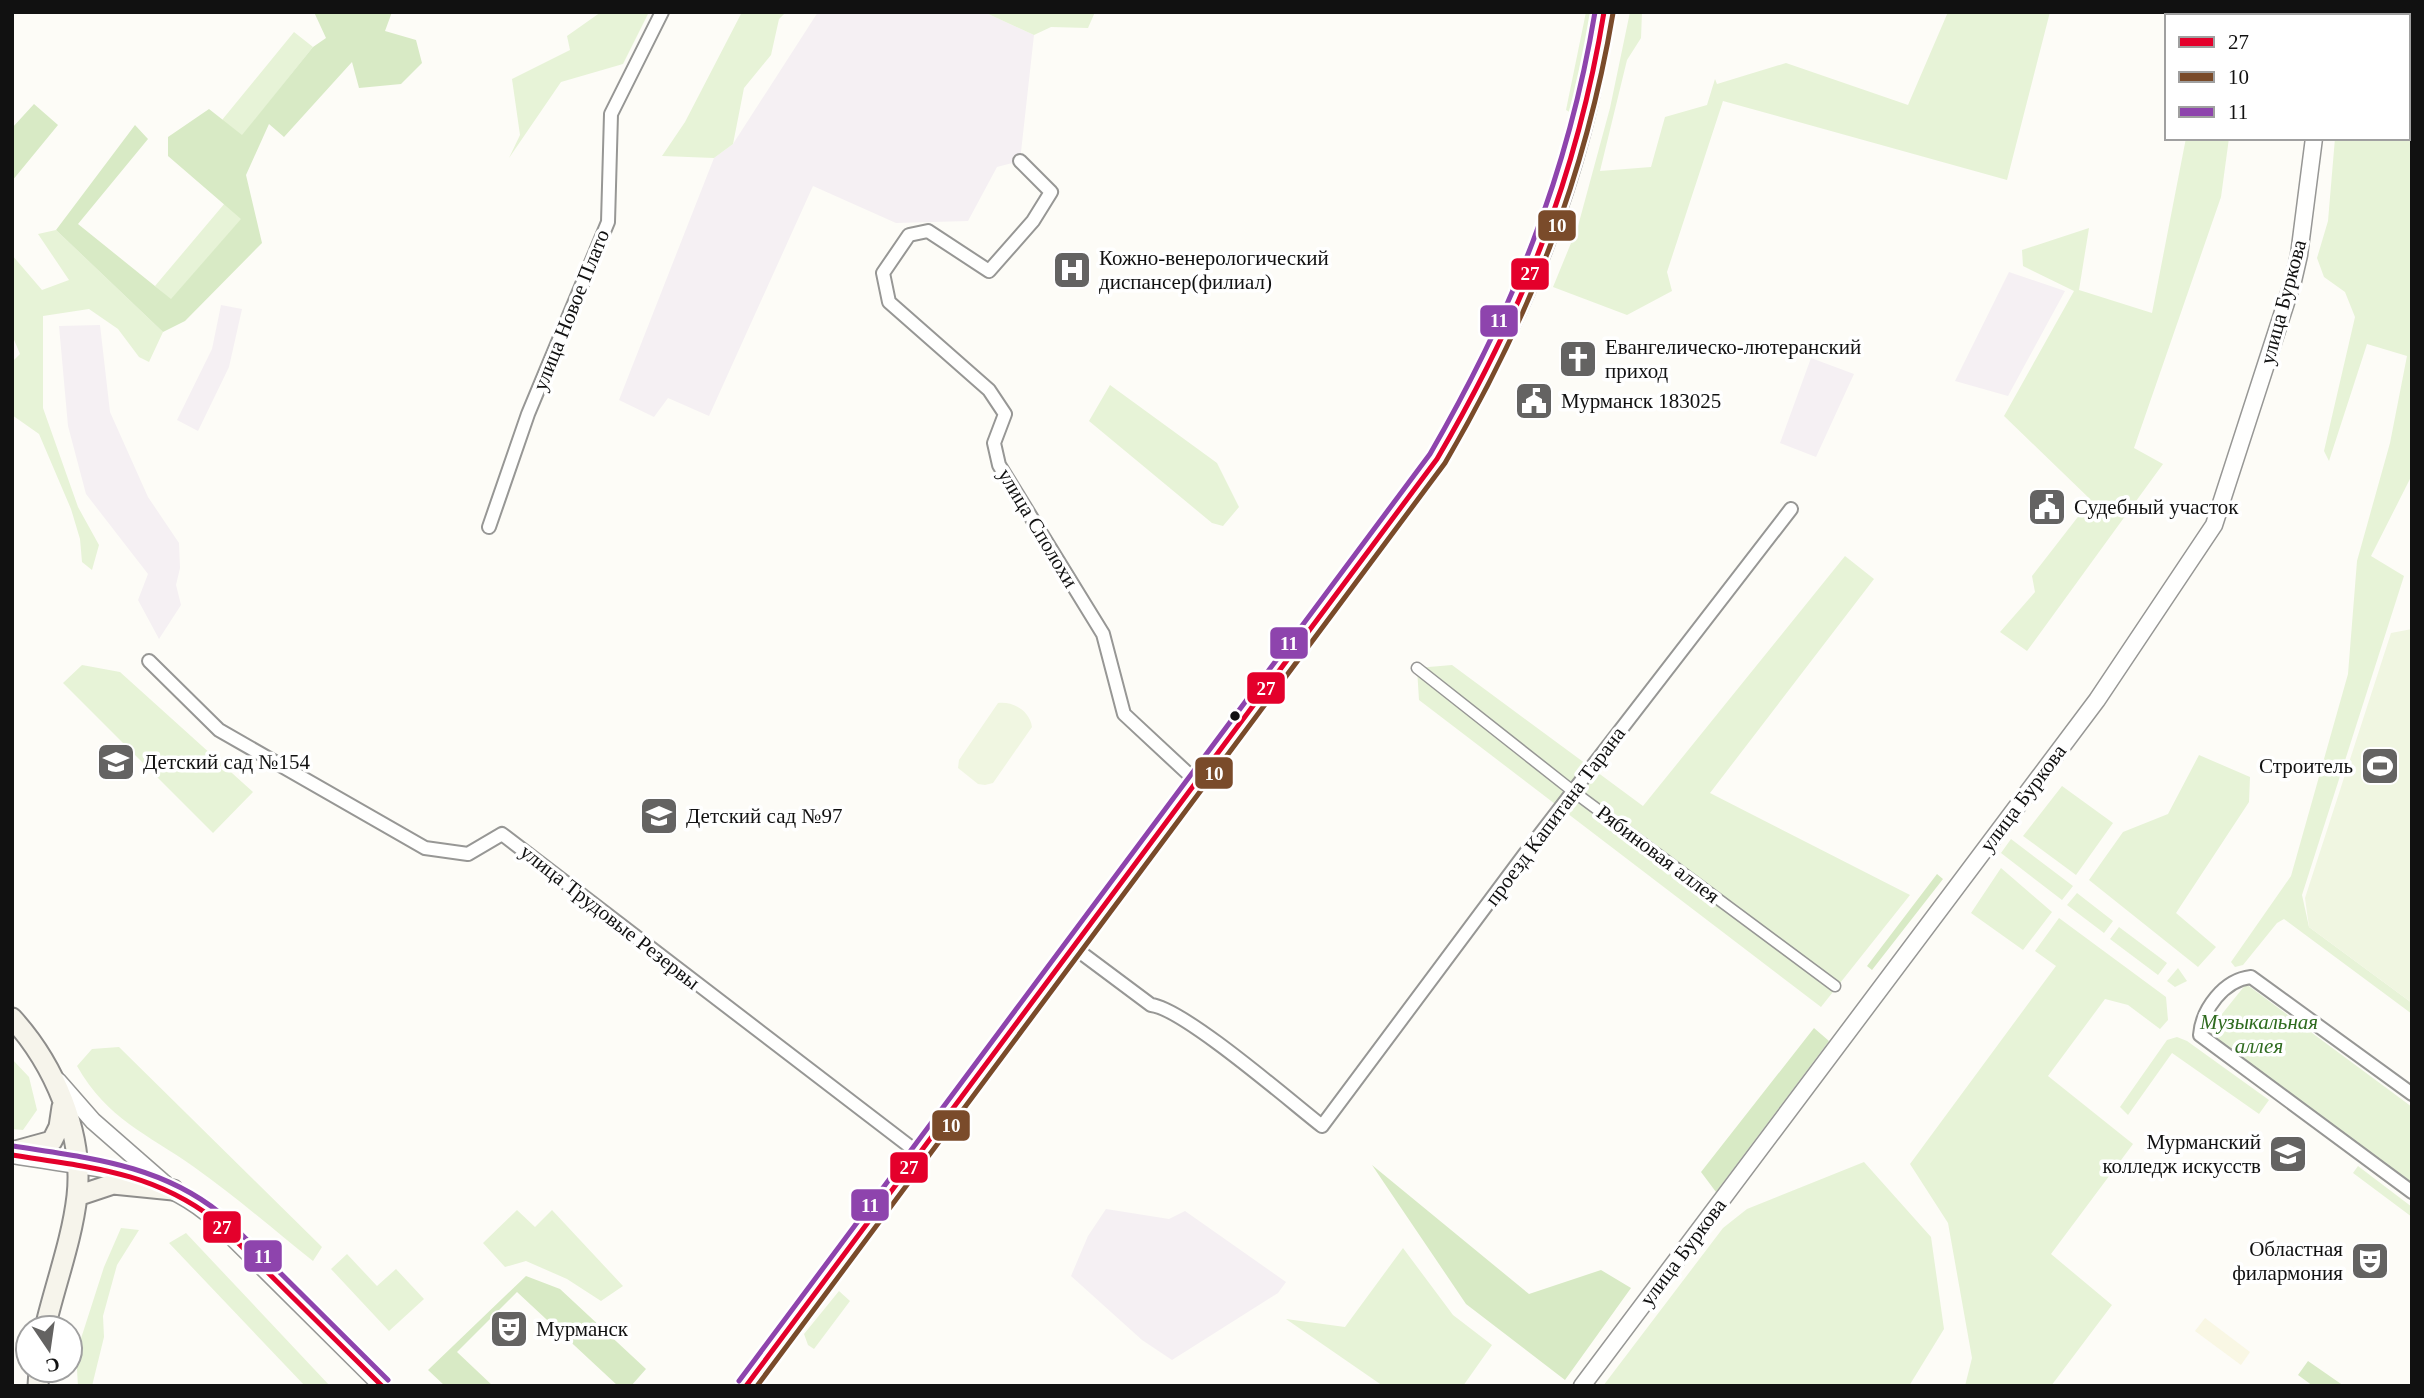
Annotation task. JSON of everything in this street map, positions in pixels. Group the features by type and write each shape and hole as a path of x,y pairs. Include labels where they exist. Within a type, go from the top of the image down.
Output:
{"main road":[{"path":"746,1386 917,1152 1391,525 1437,459 1492,363 1552,221 1585,110 1604,12"},
{"path":"12,1018 27,1035 50,1071 63,1099 76,1163 77,1196 48,1314"},
{"path":"15,1155 52,1141 59,1127 63,1099"},
{"path":"77,1196 113,1184 173,1190"}],"street":[{"name":"улица Новое Плато","path":"489,527 528,414 608,222 611,114 662,12"},
{"name":"улица Буркова","path":"1583,1386 2096,700 2214,525 2293,281 2299,255 2314,140"},
{"name":"улица Сполохи","path":"1020,162 1051,192 1015,244 989,271 928,231 909,235 883,273 889,302 989,390 1004,414 994,443 999,465 1103,634 1124,714 1196,781"},
{"name":"проезд Капитана Тарана","path":"1072,946 1151,1005 1165,1006 1322,1126 1791,509"},
{"name":"улица Трудовые Резервы","path":"149,661 219,730 425,848 468,854 502,834 917,1152"},
{"name":"Рябиновая аллея","path":"1417,668 1574,792 1835,986"},
{"path":"2412,1094 2251,976 2231,981 2201,1018 2200,1035 2412,1192"},
{"path":"50,1071 93,1121 173,1190 214,1219 382,1386"},
{"path":"15,1155 121,1171 173,1190"}],"shaded area":[{"path":"818,12 984,12 1034,35 1020,161 997,167 968,221 896,223 813,186 709,416 668,398 654,417 619,400 714,158 733,144"},
{"path":"2009,272 2065,291 2008,396 1955,381"},
{"path":"221,305 242,309 229,367 198,431 177,420 212,349"},
{"path":"100,325 110,412 148,497 179,543 180,568 176,585 181,605 159,639 138,600 148,574 86,494 68,426 59,326"},
{"path":"1811,358 1854,374 1816,457 1780,443"},
{"path":"1106,1209 1169,1219 1185,1211 1286,1282 1278,1293 1172,1360 1142,1340 1071,1276 1088,1236"},
{"path":"2205,1318 2250,1352 2241,1365 2195,1331"}],"green space":[{"path":"314,12 392,12 385,31 416,40 422,63 401,84 359,88 352,62 284,137 269,124 246,175 262,243 185,321 163,332 56,230 135,125 148,139 78,224 171,299 241,219 168,156 168,137 209,109 242,135 313,47 326,38"},
{"path":"601,12 649,12 623,64 561,82 509,158 520,135 512,79 570,50 567,36"},
{"path":"742,12 786,12 779,19 771,55 744,88 733,144 714,158 662,156 685,122"},
{"path":"984,12 1095,12 1088,28 1051,27 1034,35"},
{"path":"1586,12 1596,12 1580,118 1566,110"},
{"path":"1630,12 1642,12 1641,38 1627,60 1600,171 1651,167 1665,117 1707,105 1715,79 1717,84 1786,63 1908,105 1948,12 2050,12 2007,180 1723,101 1667,272 1672,291 1627,315 1553,287 1578,226 1610,108"},
{"path":"2412,12 2412,475 2371,556 2404,576 2302,895 2309,927 2412,1003 2412,1014 2284,919 2277,923 2243,965 2235,967 2231,962 2291,876 2348,674 2357,561 2390,443 2407,356 2367,344 2329,461 2324,451 2355,317 2345,292 2324,277 2317,258 2328,221 2335,140 2410,140 2410,14 2347,14"},
{"path":"294,32 313,47 242,136 222,120"},
{"path":"34,104 58,125 12,181 12,128"},
{"path":"2186,140 2229,140 2221,197 2134,448 2163,464 2027,651 2000,632 2035,592 2032,576 2091,500 2004,416 2074,291 2023,266 2022,250 2089,228 2079,290 2152,313"},
{"path":"225,203 242,219 171,300 155,286"},
{"path":"56,230 163,332 149,362 139,357 118,329 89,309 43,316 43,408 78,507 99,545 92,570 82,562 80,539 71,509 39,434 12,415 12,362 20,354 12,335 12,255 42,290 69,280 38,234"},
{"path":"1110,385 1217,463 1239,507 1223,526 1212,523 1089,421"},
{"path":"1845,556 1874,579 1710,793 1910,895 1821,1007 1419,700 1417,668 1452,665 1643,806"},
{"name":"Строитель","path":"2412,629 2412,1003 2309,927 2305,898 2391,633"},
{"path":"82,665 120,672 253,792 213,833 63,683"},
{"path":"998,703 1020,708 1028,716 1032,727 993,783 978,784 958,768 959,760"},
{"path":"2199,755 2250,777 2249,802 2176,913 2216,947 2198,967 2089,880 2123,832 2168,814"},
{"path":"2062,786 2113,823 2076,875 2023,836"},
{"path":"2011,839 2073,886 2062,900 2001,853"},
{"path":"2001,868 2052,912 2023,950 1971,913"},
{"path":"1937,874 1943,879 1872,970 1867,966"},
{"path":"2077,893 2113,921 2104,933 2067,905"},
{"path":"2059,918 2166,997 2168,1020 2160,1029 2128,1005 2105,999 2048,1076 2133,1144 2051,1254 2112,1305 2051,1386 1965,1386 1972,1358 1948,1223 1910,1164 2056,966 2035,951"},
{"path":"2119,927 2167,963 2158,975 2110,939"},
{"path":"2178,968 2187,981 2175,987 2167,981"},
{"name":"Музыкальная аллея","path":"2246,984 2412,1107 2412,1183 2206,1034"},
{"path":"1814,1028 1829,1041 1716,1192 1701,1172"},
{"path":"2177,1037 2187,1041 2269,1100 2259,1114 2172,1053 2128,1115 2120,1107 2167,1040"},
{"path":"119,1047 322,1247 313,1261 194,1167 129,1124 102,1100 77,1066 92,1049"},
{"path":"12,1059 29,1077 37,1110 23,1130 12,1129"},
{"path":"1864,1162 1931,1237 1944,1329 1909,1386 1603,1386 1723,1228 1747,1209"},
{"path":"1372,1165 1529,1294 1601,1270 1631,1288 1565,1380 1466,1304"},
{"path":"2358,1166 2412,1207 2412,1217 2353,1173"},
{"path":"517,1210 535,1227 552,1210 623,1286 601,1301 567,1279 526,1261 505,1267 483,1243"},
{"path":"121,1228 139,1230 117,1265 103,1316 104,1337 92,1386 78,1386 84,1384 84,1329 104,1267"},
{"path":"186,1233 330,1386 305,1386 169,1243"},
{"path":"1403,1248 1453,1315 1492,1345 1463,1386 1383,1386 1286,1319 1345,1327"},
{"path":"347,1254 377,1286 396,1269 424,1299 389,1331 331,1269"},
{"path":"526,1276 560,1289 646,1369 631,1386 618,1386 517,1292 457,1352 493,1386 445,1386 428,1370"},
{"path":"839,1291 850,1301 814,1349 808,1345 804,1334"},
{"path":"2308,1361 2344,1386 2313,1386 2298,1375"}],"transit line":[{"name":"11","path":"739,1381 1430,454 1487,348 1533,241 1569,130 1584,72 1595,12"},
{"name":"27","path":"746,1386 1437,459 1495,352 1542,244 1578,131 1593,73 1604,12"},
{"name":"10","path":"757,1386 1445,463 1503,355 1550,246 1587,133 1613,13"},
{"name":"11","path":"13,1146 122,1166 147,1173 197,1197 220,1213 388,1380"},
{"name":"27","path":"12,1155 118,1174 166,1190 190,1203 214,1219 382,1386"}],"place":[{"name":"Кожно-венерологический диспансер(филиал)","path":"1072,270"},
{"name":"Евангелическо-лютеранский приход","path":"1578,359"},
{"name":"Мурманск 183025","path":"1534,401"},
{"name":"Судебный участок","path":"2047,507"},
{"name":"Детский сад №154","path":"116,762"},
{"name":"Строитель","path":"2380,766"},
{"name":"Детский сад №97","path":"659,816"},
{"name":"Мурманский колледж искусств","path":"2288,1154"},
{"name":"Областная филармония","path":"2370,1261"},
{"name":"Мурманск","path":"509,1329"}]}
